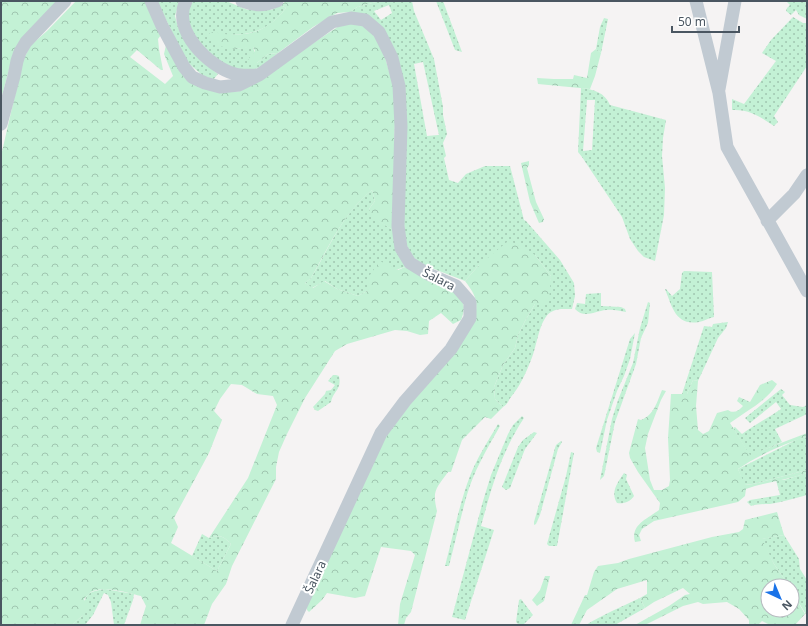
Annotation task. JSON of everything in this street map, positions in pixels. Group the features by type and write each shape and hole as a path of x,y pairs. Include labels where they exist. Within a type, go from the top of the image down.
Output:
{"street":[{"path":"1,124 20,52 26,42 65,1"},
{"name":"Šalara","path":"151,1 162,26 184,67 192,77 205,83 220,87 239,85 259,75 332,22 351,18 365,20 379,32 392,58 399,86 401,126 398,226 401,248 410,263 428,274 456,286 470,302 470,318 451,349 406,400 381,433 292,625"},
{"path":"186,1 182,16 188,34 204,56 218,67 236,75 259,75"},
{"path":"242,1 250,4 267,5 277,1"},
{"path":"696,1 719,93 727,147 807,292"},
{"path":"719,93 735,1"},
{"path":"767,221 794,194 807,175"}],"green space":[{"path":"1,1 57,1 10,66 1,99"},
{"path":"76,1 145,1 161,35 158,39 163,70 161,70 137,50 130,57 165,84 173,76 164,54 166,45 181,73 219,92 231,92 241,91 342,24 353,22 369,28 383,50 395,93 393,230 379,221 371,213 369,209 375,201 372,190 353,209 337,231 311,278 305,283 313,288 324,281 337,289 358,296 367,291 367,279 380,261 398,270 405,267 440,283 457,295 462,301 464,308 461,320 453,324 441,313 429,321 428,334 420,335 407,331 395,330 347,344 335,351 305,398 287,434 279,452 276,467 276,479 232,566 226,584 212,604 204,625 140,625 146,606 141,596 116,590 102,589 91,592 84,599 88,607 83,615 72,625 1,625 1,156 23,60 31,45","holes":["231,384 242,385 257,394 273,396 277,405 248,478 209,538 221,536 231,544 217,571 171,543 178,527 174,518 209,453 222,420 214,411 220,399"]},
{"path":"157,1 178,1 179,3 175,16 178,27 200,60 218,74 213,80 202,75 186,61"},
{"path":"193,1 226,1 248,10 271,10 281,5 286,8 274,21 262,29 255,32 230,35 236,49 253,46 257,63 268,54 278,53 264,65 255,69 238,71 226,67 198,40 193,32 188,17 189,9"},
{"path":"286,1 380,1 357,7 350,12 337,13 313,27 278,53 268,54 257,63 250,64 247,61 255,51 253,47 236,49 218,46 207,35 212,32 234,35 244,34 262,29 278,17 286,8 281,5"},
{"path":"380,1 412,1 414,11 434,59 447,134 443,143 446,156 444,158 449,180 458,183 466,174 485,166 510,166 524,220 560,260 574,283 575,296 572,309 556,310 547,316 541,327 525,375 507,404 503,407 495,399 494,387 503,365 515,348 518,335 535,304 546,304 551,276 535,255 479,265 465,281 421,264 413,257 406,244 385,32 374,20 350,12 357,7","holes":["389,5 392,13 381,20 374,11","423,62 439,135 427,136 414,64"]},
{"path":"436,1 443,1 462,52 455,50"},
{"path":"786,1 807,1 807,19 799,15 796,10 791,15 786,11 790,5"},
{"path":"793,17 803,23 807,23 807,66 774,116 778,122 774,126 750,112 732,110 732,99 744,104 776,61 762,53 771,40"},
{"path":"604,18 608,19 601,53 596,49 600,27"},
{"path":"596,49 601,53 590,89 538,84 537,78 573,79 574,75 587,78 591,53"},
{"path":"581,88 598,92 605,97 610,105 666,120 662,156 665,188 664,215 655,261 644,257 638,251 630,239 622,217 578,152","holes":["587,100 595,100 592,150 583,151"]},
{"path":"529,161 527,168 536,202 544,219 543,222 539,223 530,202 521,163"},
{"path":"372,190 375,201 369,209 379,221 393,230 405,267 367,279 367,291 358,296 337,289 325,281 312,288 305,283 311,278 345,219 353,208"},
{"path":"507,242 515,243 535,255 551,276 549,301 546,304 535,304 518,335 515,348 503,365 494,387 495,399 503,407 491,419 485,417 462,440 451,472 448,472 436,490 435,498 437,511 411,612 406,618 404,625 398,625 400,604 415,555 411,551 381,547 365,596 355,598 327,593 309,612 307,610 307,604 381,443 475,318 475,298 465,281 479,265"},
{"path":"684,271 712,272 714,317 699,322 691,322 680,318 676,313 665,289 672,296 680,289 682,273"},
{"path":"601,293 601,306 621,307 625,309 626,312 609,310 582,314 575,309 577,303 585,304 586,294"},
{"path":"648,302 650,303 648,323 641,338 636,364 615,422 604,476 600,480 612,419 633,363 640,328"},
{"path":"728,322 726,328 718,338 698,381 693,380 687,394 682,394 704,326 712,327 713,324"},
{"path":"635,333 630,359 607,420 600,453 597,452 596,448 630,339"},
{"path":"333,375 339,376 340,381 331,402 318,411 315,410 313,407 326,391 331,390 335,385 328,381"},
{"path":"693,380 698,381 696,406 698,430 703,434 709,431 717,413 728,410 734,412 738,411 743,406 737,401 739,397 750,402 760,385 772,380 777,384 762,401 730,423 750,455 807,433 807,437 771,450 738,469 745,485 807,470 807,473 746,489 745,496 738,502 654,521 642,529 639,535 641,541 635,542 634,536 637,527 659,510 660,503 630,458 629,453 638,419 641,420 649,415 654,408 662,390 666,391 648,434 645,448 650,480 654,490 662,490 669,486 670,480 668,438 671,394 687,394"},
{"path":"781,389 785,392 782,395 790,405 803,407 807,405 807,414 775,429 782,442 750,456 733,428 735,427 742,434 781,409 776,402 750,423 745,418"},
{"path":"522,416 524,418 503,457 493,483 485,511 481,526 494,530 465,620 452,617 491,475 508,434 513,425"},
{"path":"498,424 500,426 472,479 449,566 445,566 459,509 470,476 479,456"},
{"path":"534,432 537,433 525,449 510,488 506,490 502,487 518,447 523,440"},
{"path":"807,437 807,470 744,485 738,469 798,439"},
{"path":"561,441 562,442 558,449 540,515 536,524 534,525 555,448"},
{"path":"571,452 574,453 557,546 549,546 547,544 566,476"},
{"path":"624,473 627,475 626,479 634,496 627,502 617,503 614,495 617,484"},
{"path":"807,473 807,495 770,504 751,506 747,502 750,500 780,495 776,480 784,480"},
{"path":"777,512 784,535 762,539 774,564 784,578 760,578 760,618 800,618 800,606 805,614 795,625 770,625 762,621 758,625 749,625 749,620 739,609 727,602 703,604 698,602 683,606 645,625 635,625 669,606 685,595 690,594 683,588 645,608 640,598 647,594 647,580 617,589 587,610 579,625 571,625 585,595 587,595 594,572 598,566 618,563 712,537 739,532 743,529 745,520"},
{"path":"202,534 209,538 221,536 231,544 217,571 192,556"},
{"path":"784,535 799,559 800,569 807,580 807,616 800,605 800,578 784,578 774,564 761,539"},
{"path":"545,576 550,576 544,601 537,606 532,600 540,590"},
{"path":"105,589 134,594 124,625 114,625 111,602 108,595 104,593 93,615 85,625 72,625 83,615 84,603 87,596 90,593"},
{"path":"640,598 645,608 615,625 586,625 606,614"},
{"path":"521,599 533,615 523,625 519,625 516,622 519,600"}]}
